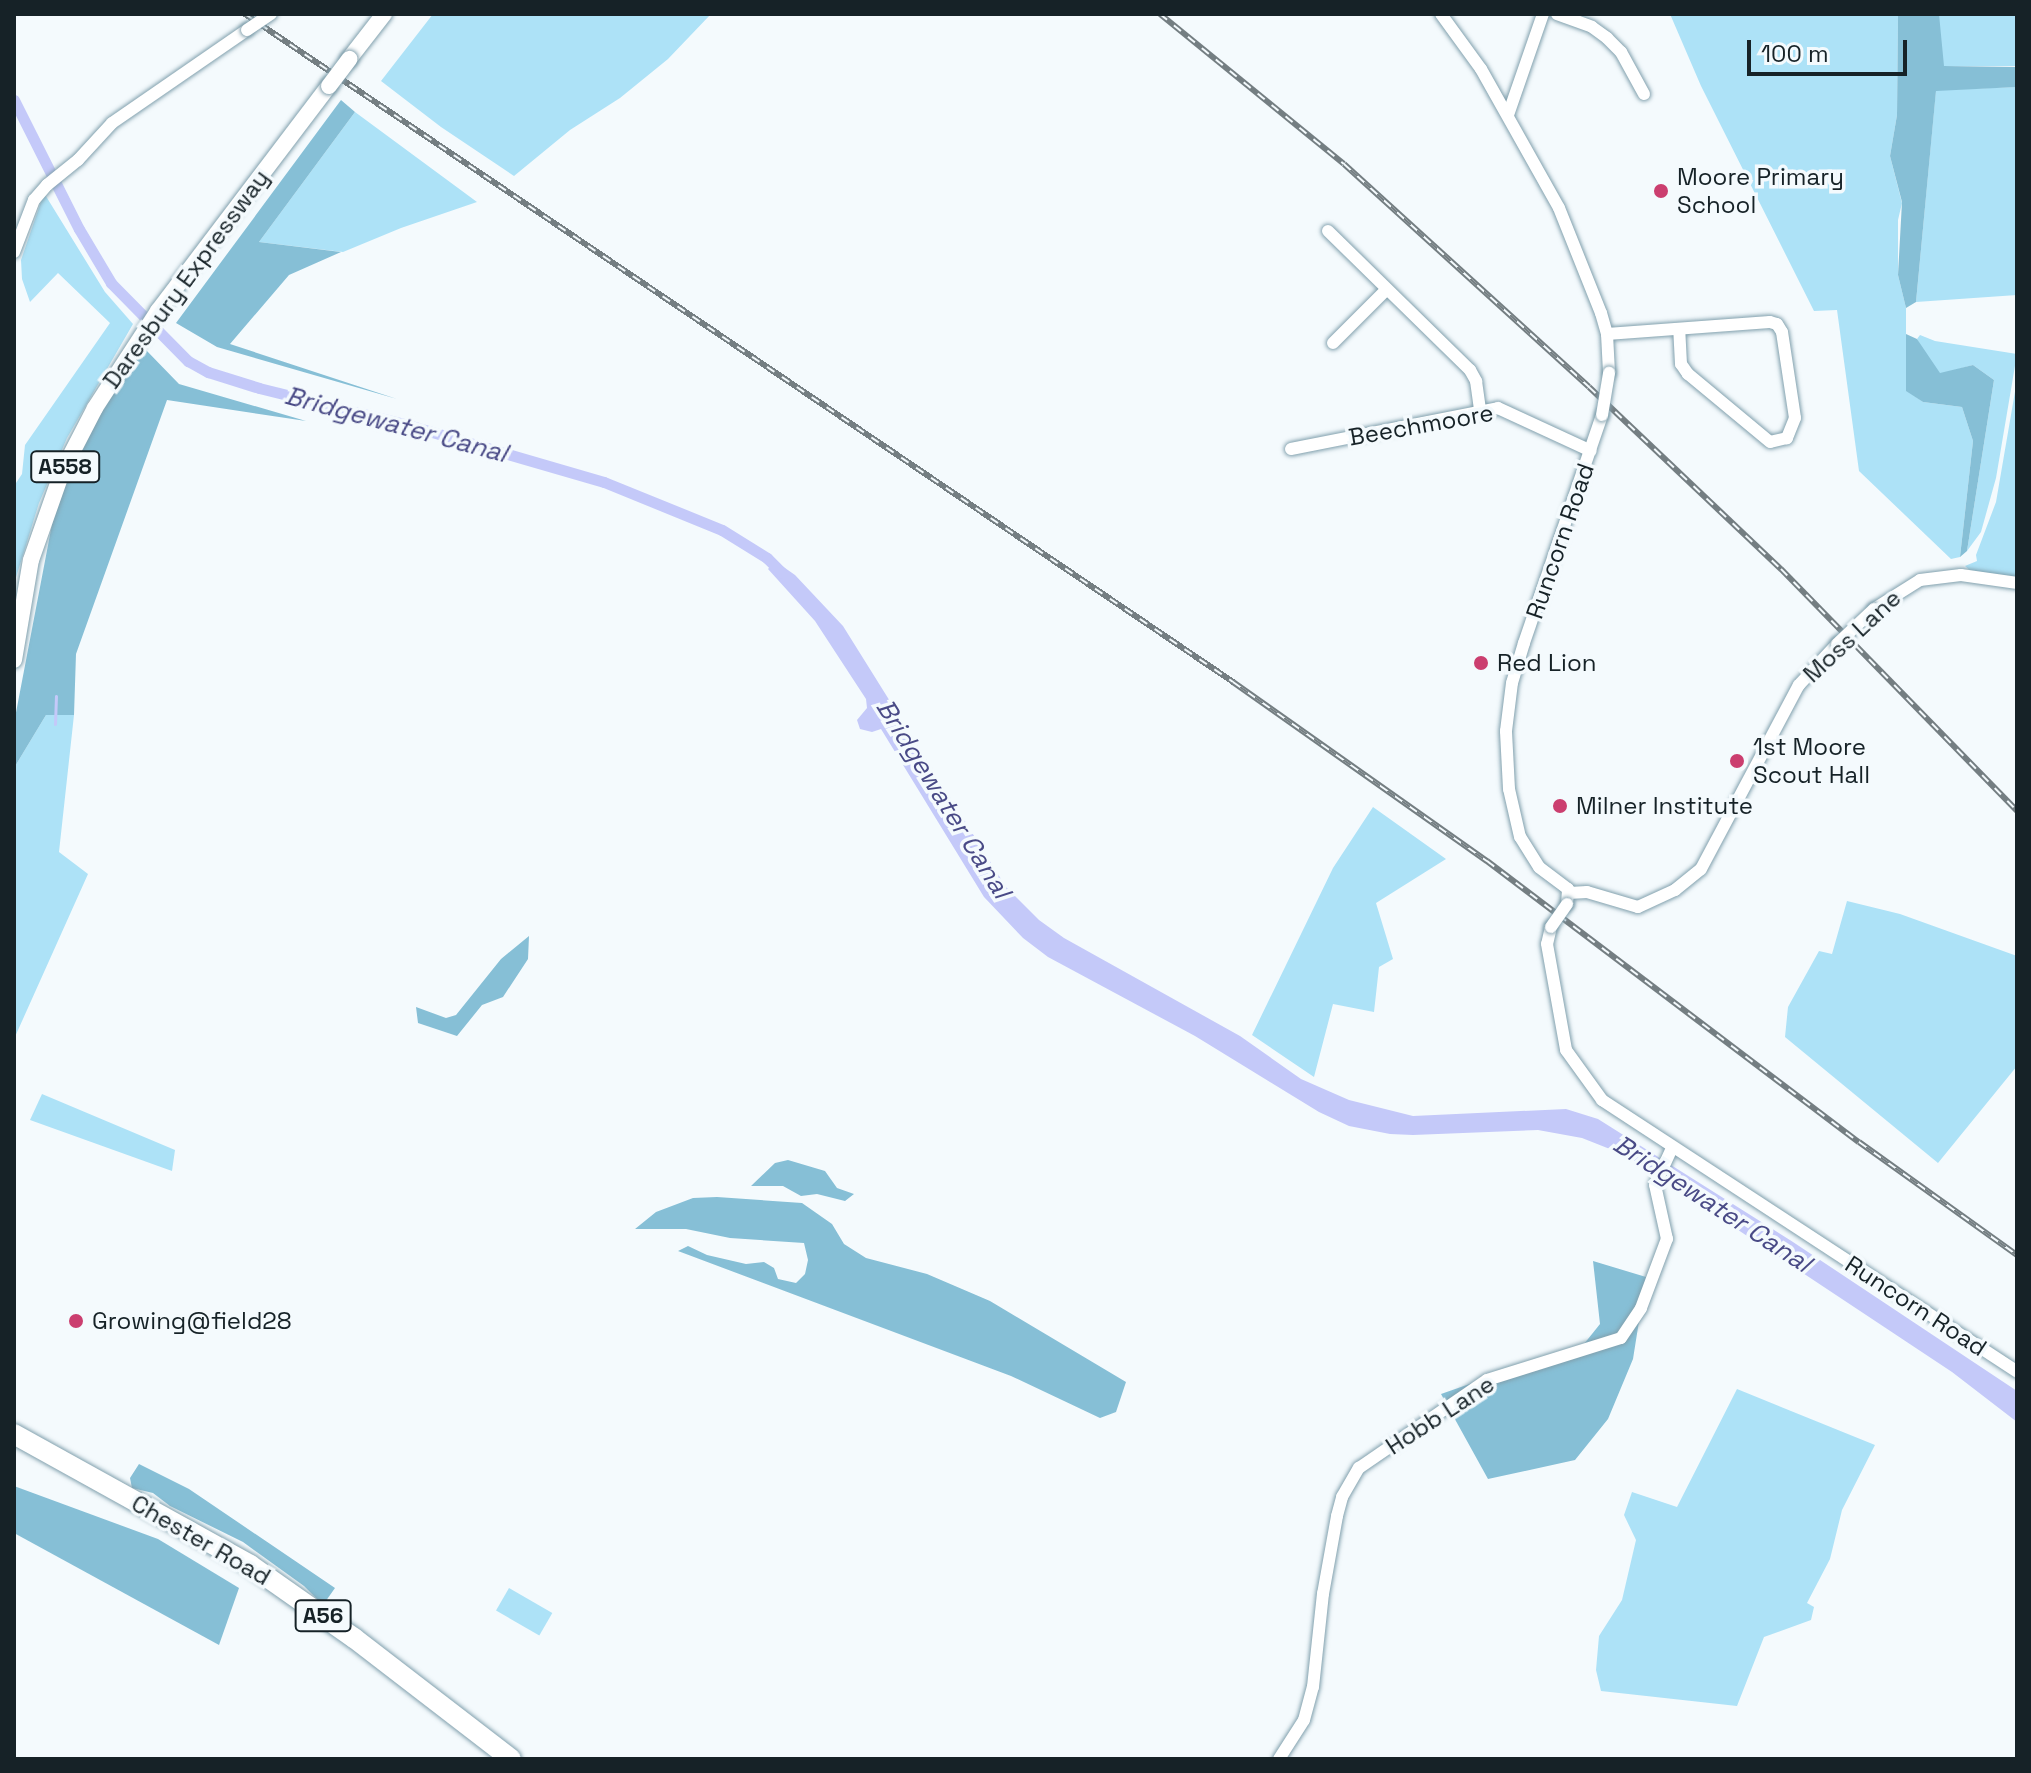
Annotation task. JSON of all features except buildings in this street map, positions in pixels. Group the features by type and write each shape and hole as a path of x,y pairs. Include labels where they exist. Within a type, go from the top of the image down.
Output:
{"highway":[{"name":"Chester Road","path":"14,1434 250,1565 354,1638 511,1759"},
{"name":"Chester Road","path":"14,1449 122,1494"}],"main road":[{"name":"Daresbury Expressway","path":"349,59 376,14"},
{"name":"Daresbury Expressway","path":"14,660 31,560 62,472 95,408 158,311 384,14"},
{"name":"Daresbury Expressway","path":"14,622 21,606"}],"street":[{"path":"14,252 34,200 112,123 271,14"},
{"name":"Runcorn Road","path":"1441,14 1481,69 1559,208 1586,272 1607,334 1609,373 1602,415 1524,643 1512,683 1506,731 1509,789 1520,837 1539,867 1568,899 1551,927 1547,944 1566,1050 1602,1100 1670,1152 2017,1372"},
{"path":"1508,115 1543,14"},
{"path":"1557,14 1592,27 1607,38 1621,52 1644,94"},
{"path":"1328,231 1470,370 1476,381 1480,410"},
{"path":"1333,343 1387,289"},
{"path":"1607,334 1770,322 1777,324 1782,332 1795,418 1787,438 1770,442 1688,374 1681,364 1679,329"},
{"name":"Beechmoore","path":"1291,449 1498,408 1591,451"},
{"name":"Moss Lane","path":"1568,899 1587,892 1638,907 1675,890 1701,869 1799,685 1874,609 1920,580 1961,575 2017,583"},
{"name":"Hobb Lane","path":"1279,1759 1304,1720 1313,1687 1323,1594 1337,1516 1342,1497 1359,1468 1487,1380 1621,1338 1641,1308 1667,1239 1655,1195 1657,1176 1670,1152"}],"shaded area":[{"path":"433,14 711,14 668,59 620,98 570,130 514,176 441,127 381,81"},
{"path":"1670,14 1898,14 1897,115 1890,156 1902,203 1898,220 1898,275 1906,308 1906,390 1923,402 1962,407 1973,441 1960,557 1951,559 1859,471 1837,310 1814,311 1701,86"},
{"path":"1898,14 1939,14 1944,66 2017,67 2017,87 1936,91 1916,302 1906,308 1898,275 1902,202 1890,156 1897,115"},
{"path":"1939,14 2017,14 2017,66 1939,66"},
{"path":"2017,87 2017,295 1916,302 1936,90"},
{"path":"341,100 355,112 259,242 341,252 289,275 230,344 397,399 217,347 176,323"},
{"path":"355,112 477,202 343,252 259,242"},
{"path":"44,193 105,292 133,324 67,438 39,503 14,584 14,486 22,474 25,445 110,323 58,273 30,302 22,279 21,260"},
{"path":"1906,334 1917,339 1940,373 1973,365 1994,380 1967,551 1960,557 1973,441 1962,407 1923,402 1906,391"},
{"path":"1920,335 1935,341 2017,354 1996,478 1981,532 1967,551 1994,380 1973,365 1940,374 1917,339"},
{"path":"146,350 179,384 306,421 167,400 76,654 74,715 46,715 14,768 14,723 62,472 95,408"},
{"path":"2017,380 2017,577 1972,572 1965,566 1977,561 1976,555 1996,502"},
{"path":"46,715 74,715 59,852 88,874 14,1039 14,768"},
{"path":"1373,807 1446,859 1376,903 1393,959 1379,967 1374,1012 1333,1004 1314,1077 1252,1035 1333,868"},
{"path":"1847,901 1900,914 2017,956 2017,1066 1938,1163 1785,1037 1788,1007 1819,951 1832,954"},
{"path":"529,936 528,959 503,997 482,1005 457,1036 418,1023 416,1007 446,1018 456,1015 501,959"},
{"path":"42,1094 175,1150 172,1171 30,1120"},
{"path":"788,1160 825,1171 837,1188 854,1194 845,1201 817,1194 801,1196 783,1186 751,1186 775,1163"},
{"path":"693,1198 802,1203 832,1224 844,1244 866,1258 927,1274 990,1301 1126,1382 1116,1412 1100,1418 1011,1376 678,1251 688,1246 707,1255 746,1264 764,1262 774,1268 778,1279 796,1283 805,1274 808,1260 804,1243 730,1238 686,1229 635,1229 656,1212"},
{"path":"1593,1261 1646,1277 1633,1359 1608,1419 1575,1460 1488,1479 1441,1394 1584,1344 1600,1324"},
{"path":"1737,1389 1875,1445 1842,1510 1830,1559 1807,1603 1814,1607 1811,1620 1764,1637 1737,1706 1601,1691 1596,1670 1599,1636 1622,1600 1636,1540 1624,1515 1632,1492 1677,1507"},
{"path":"139,1464 189,1489 335,1588 323,1605 304,1586 243,1542 170,1506 153,1493 132,1488 130,1478"},
{"path":"14,1486 158,1539 239,1588 219,1645 14,1533"},
{"path":"509,1588 552,1613 539,1636 496,1611"}],"water":[{"path":"775,561 795,575 843,626 1006,887 1039,920 1064,938 1240,1036 1301,1079 1349,1100 1413,1116 1566,1109 1598,1119 1793,1242 2017,1391 2017,1422 1952,1372 1625,1155 1582,1138 1538,1130 1413,1135 1349,1126 1319,1112 1195,1036 1048,957 1023,938 984,897 881,729 872,732 860,729 857,720 867,708 866,699 815,621 768,569"}],"waterway":[{"name":"Bridgewater Canal","path":"14,100 79,229 111,283 188,361 208,372 259,388 408,425 604,482 722,530 767,558 781,572"},
{"path":"55,724 56,696"}],"railway":[{"path":"245,14 1233,682 1487,861 1859,1142 2017,1255"},
{"path":"1160,14 1344,164 1589,387 1781,569 2017,811"}],"place":[{"name":"Moore Primary School","path":"1661,191"},
{"name":"Red Lion","path":"1481,663"},
{"name":"1st Moore Scout Hall","path":"1737,761"},
{"name":"Milner Institute","path":"1560,806"},
{"name":"Growing@field28","path":"76,1321"}]}
